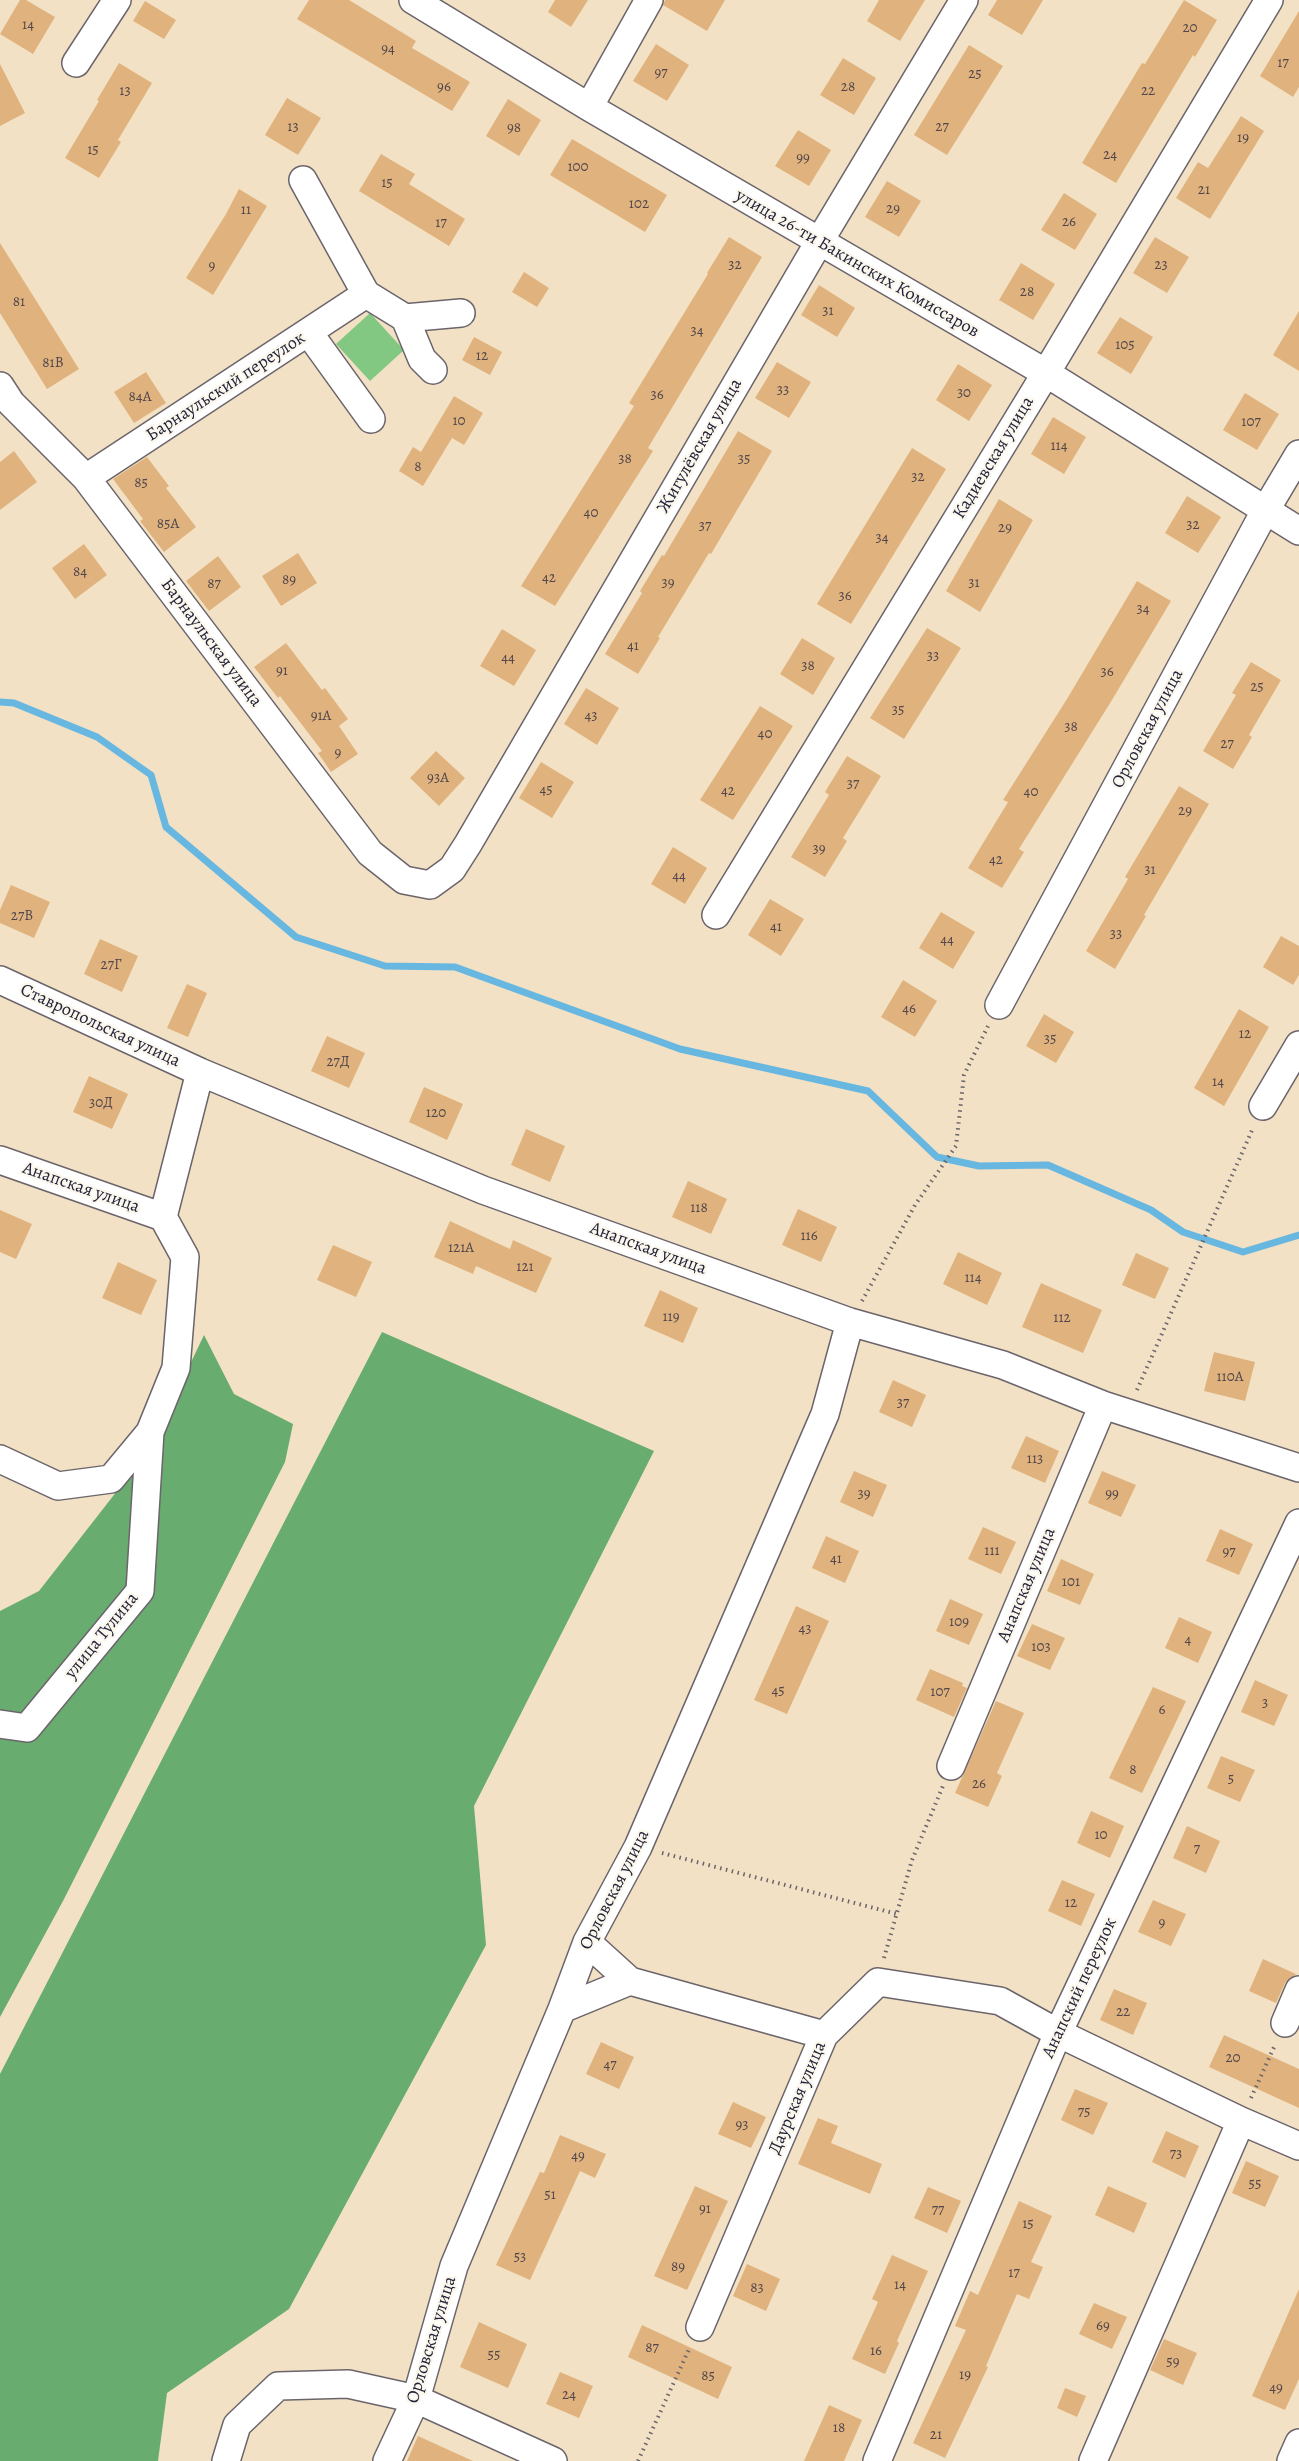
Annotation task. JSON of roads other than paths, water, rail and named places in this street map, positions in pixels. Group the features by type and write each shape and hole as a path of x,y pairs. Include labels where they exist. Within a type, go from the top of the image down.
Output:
{"street":[{"path":"76,63 117,0"},
{"name":"улица 26-ти Бакинских Комиссаров","path":"413,0 589,107 1046,373 1299,531"},
{"path":"589,107 649,0"},
{"name":"Жигулёвская улица","path":"430,885 453,869 819,242 964,0"},
{"name":"Кадиевская улица","path":"716,915 1046,373 1269,0"},
{"path":"303,180 366,294 405,318 422,359 433,370"},
{"name":"Барнаульский переулок","path":"86,478 366,294"},
{"path":"405,318 461,313"},
{"path":"309,333 371,419"},
{"name":"Барнаульская улица","path":"4,402 86,478 370,853 404,880 430,885"},
{"name":"Орловская улица","path":"999,1005 1265,511 1299,454"},
{"name":"Ставропольская улица","path":"0,980 200,1072"},
{"path":"1263,1106 1299,1045"},
{"path":"0,1459 58,1486 111,1479 150,1432 176,1368 185,1257 163,1217 200,1072"},
{"name":"Анапская улица","path":"200,1072 483,1190 850,1322 1003,1365 1115,1408 1299,1468"},
{"name":"Анапская улица","path":"0,1160 163,1217"},
{"name":"Орловская улица","path":"387,2461 416,2399 454,2266 562,2009 587,1942 639,1847 825,1414 850,1322"},
{"name":"Анапская улица","path":"951,1766 1115,1408"},
{"name":"улица Тулина","path":"0,1724 27,1728 140,1592 150,1432"},
{"name":"Анапский переулок","path":"877,2461 1058,2033 1299,1523"},
{"path":"587,1942 630,1981 824,2035"},
{"path":"562,2009 630,1981"},
{"name":"Даурская улица","path":"700,2326 824,2035 878,1982 1000,2001 1058,2033"},
{"path":"1285,2023 1299,1990"},
{"path":"1058,2033 1241,2121 1299,2146"},
{"path":"1093,2461 1241,2121"},
{"path":"226,2461 237,2425 278,2386 348,2384 416,2399 553,2461"},
{"path":"1291,2461 1299,2443"}],"waterway":[{"path":"0,702 14,703 97,737 151,775 166,827 296,937 385,966 455,967 680,1049 868,1091 937,1157 979,1166 1048,1165 1151,1210 1183,1232 1243,1252 1299,1235"}]}
